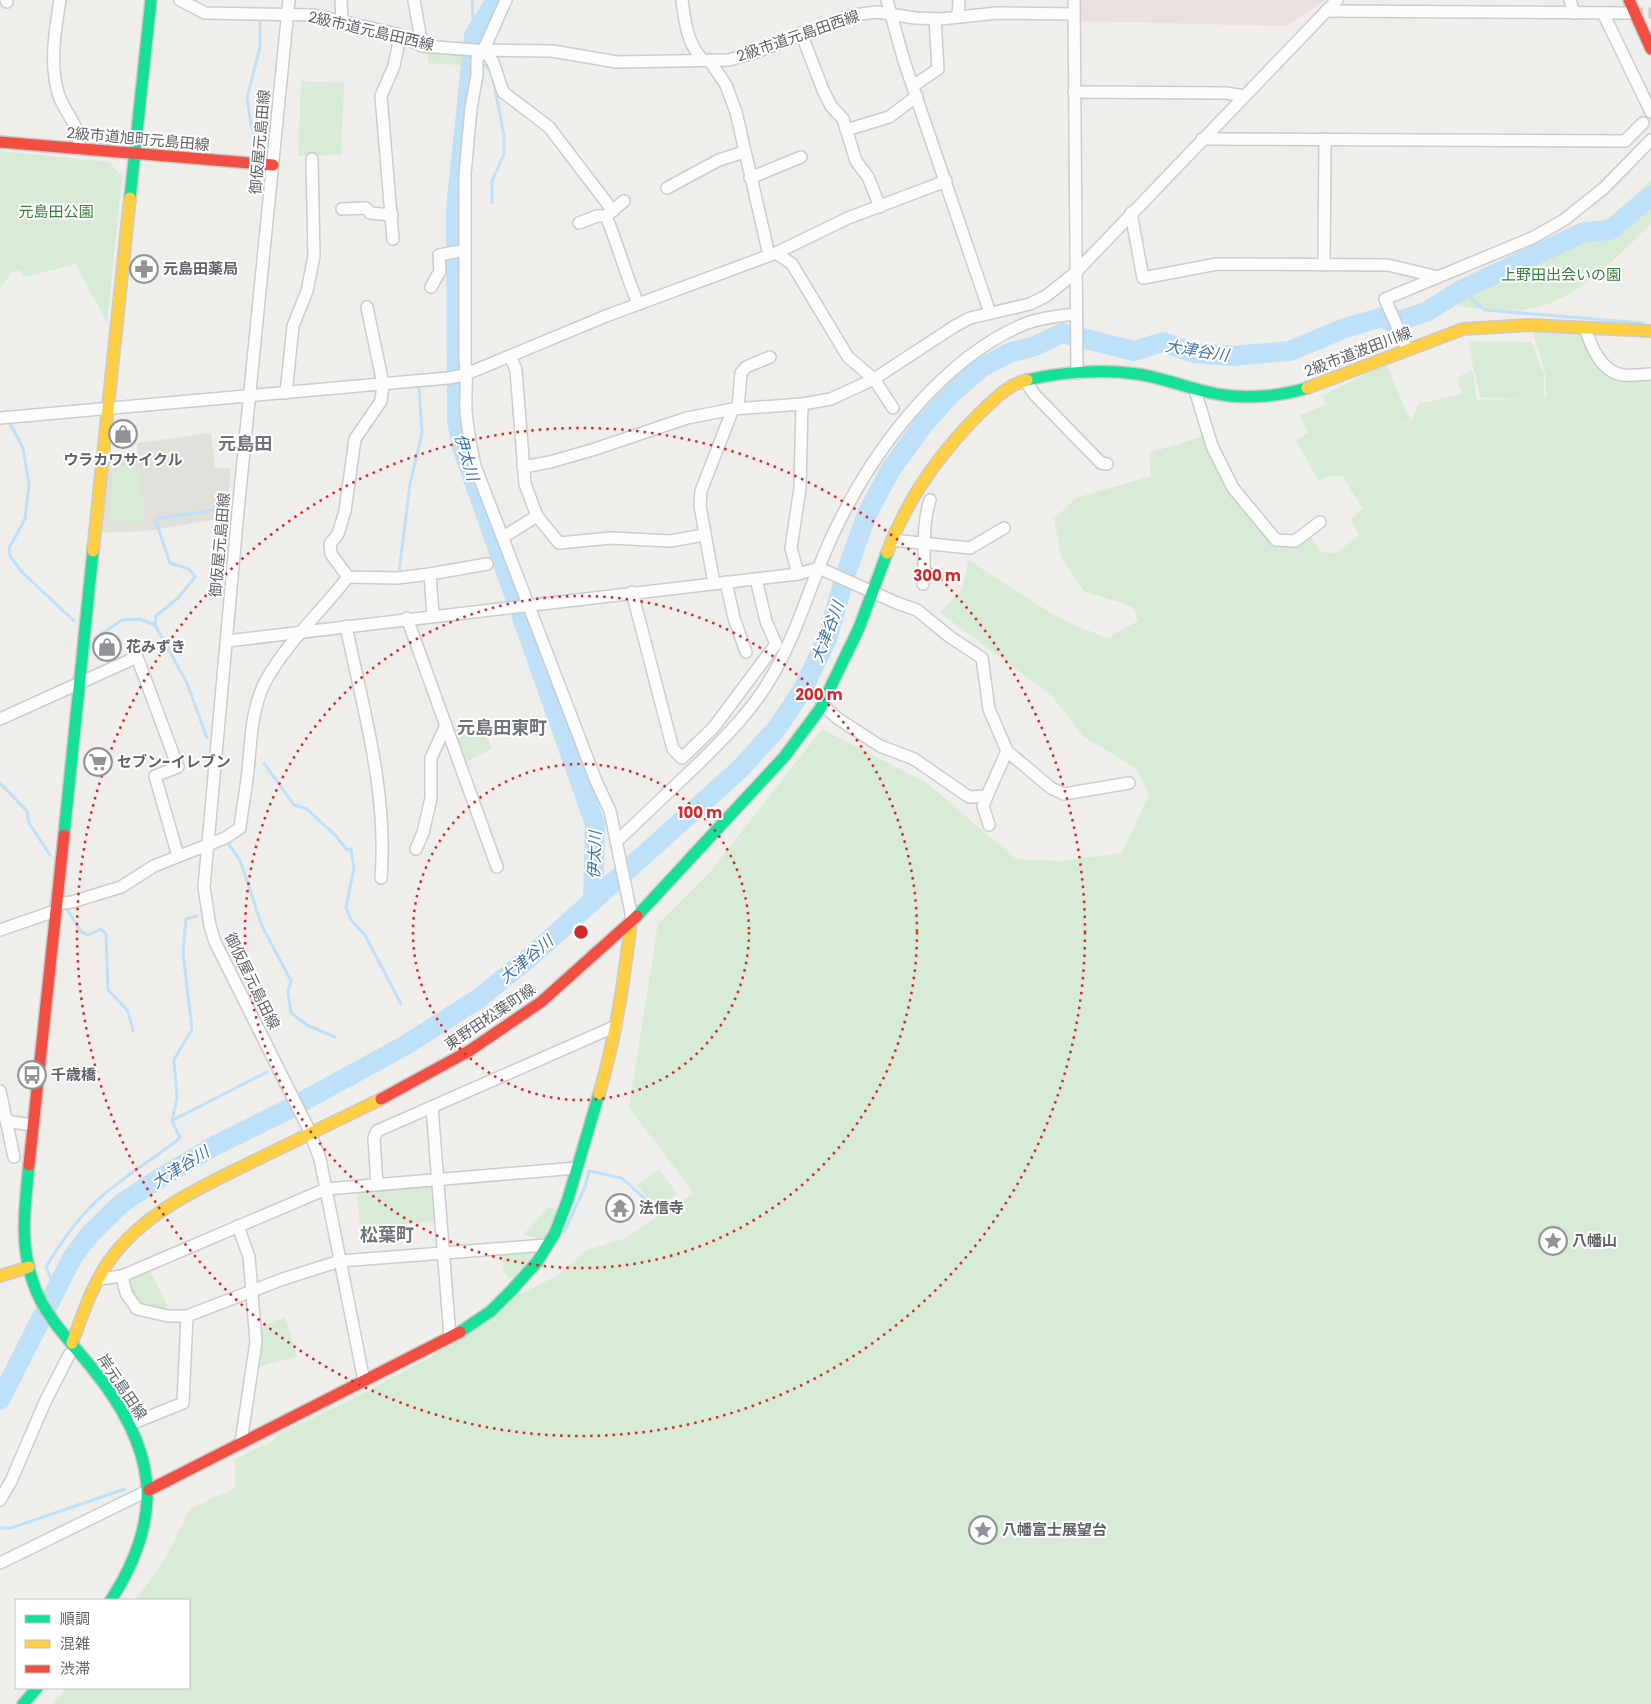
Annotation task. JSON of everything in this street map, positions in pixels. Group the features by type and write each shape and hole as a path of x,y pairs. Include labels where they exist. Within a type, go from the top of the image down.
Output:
{"main road":[{"name":"岸元島田線","path":"112,1599 134,1564 144,1537 149,1508 149,1490 141,1453 131,1424 109,1390 48,1311 37,1291 29,1266 23,1222 151,0"},
{"path":"1629,0 1651,49"},
{"path":"1641,0 1651,26"},
{"name":"2級市道旭町元島田線","path":"0,142 273,165"},
{"name":"2級市道波田川線","path":"1077,373 1137,374 1195,390 1224,396 1246,397 1292,393 1315,386 1407,348 1463,329 1498,325 1651,332"},
{"name":"東野田松葉町線","path":"70,1339 110,1260 126,1240 158,1212 188,1194 424,1078 500,1032 542,1002 611,937 785,756 822,704 859,628 871,590 892,540 914,494 937,459 1005,389 1025,381 1077,373"},
{"path":"149,1490 450,1337 491,1311 537,1262 565,1208 610,1056 622,997 631,917"},
{"path":"0,1276 29,1266"},
{"path":"23,1704 36,1689"}],"street":[{"path":"60,0 53,57 59,96 80,135 79,149"},
{"name":"2級市道元島田西線","path":"180,0 205,13 287,13 314,15 400,36 422,46 470,49 552,50 617,62 729,60 759,51 852,15 877,12 935,19 997,13 1074,14"},
{"name":"御仮屋元島田線","path":"289,0 204,887 210,926 215,942 281,1077 311,1133 320,1159 364,1381"},
{"path":"341,0 342,21"},
{"path":"414,0 422,46"},
{"path":"506,0 484,49 477,59 477,75 466,164 465,362 468,432 475,466 596,781 610,811 631,917"},
{"path":"682,0 685,24 694,50 706,60 726,85 736,112 750,178 772,254 792,264 848,357 874,378 893,408"},
{"path":"888,0 890,14 915,91 990,313"},
{"path":"958,17 959,0"},
{"path":"1074,0 1075,316 1077,373"},
{"path":"523,467 584,453 687,418 735,409 802,404 831,399 874,378 970,318 1014,309 1038,300 1075,274 1202,139 1337,0"},
{"path":"1570,0 1574,12"},
{"path":"1326,11 1628,13"},
{"path":"1603,13 1651,112"},
{"path":"846,130 889,117 938,69 935,19"},
{"path":"802,33 823,90 831,106 843,119 856,161 868,177 880,207"},
{"path":"393,239 381,96 394,66 400,36"},
{"path":"484,49 493,62 503,92 549,127 610,214 628,278 638,304"},
{"path":"1074,92 1226,93 1244,96"},
{"path":"1202,139 1625,141 1643,123"},
{"path":"1324,265 1325,139"},
{"path":"1407,348 1385,299 1532,238 1564,220 1604,188 1651,140"},
{"path":"667,188 719,160 744,152"},
{"path":"750,178 801,157"},
{"path":"286,393 293,326 307,291 314,256 312,158"},
{"path":"0,418 448,378 466,374 638,304 772,254 848,218 946,181"},
{"path":"579,223 597,216 610,214 624,201"},
{"path":"342,209 366,208 370,213 392,215"},
{"path":"1132,213 1143,278 1217,264 1388,265 1438,277"},
{"path":"431,287 440,271 439,255 465,250"},
{"path":"348,577 331,554 330,544 338,534 345,511 355,439 381,401 383,384 367,307"},
{"path":"616,844 739,723 769,682 797,628 838,522 877,458 937,384 984,346 1007,332 1046,317 1075,316"},
{"path":"1585,328 1591,346 1612,372 1623,375 1651,374"},
{"path":"510,356 516,370 525,484 536,516 559,543 611,538 670,541 704,536"},
{"path":"746,652 704,536 700,506 701,491 735,409 741,373 746,367 770,357"},
{"path":"1025,381 1035,395 1101,463 1107,464"},
{"path":"1195,390 1212,446 1233,488 1276,540 1295,541 1320,522"},
{"path":"798,574 791,548 800,488 802,404"},
{"path":"923,584 926,556 924,517 930,500"},
{"path":"503,537 536,516"},
{"path":"892,540 970,548 1004,528"},
{"path":"348,577 397,578 488,564"},
{"path":"227,641 407,618 798,574 820,568 897,603 917,610 950,637 982,658 989,709 1007,751 1051,788 1064,794 1129,783"},
{"path":"430,574 433,615"},
{"path":"0,930 72,902 121,886 154,866 207,845 240,828 248,772 249,738 255,710 265,683 291,642 348,577"},
{"path":"632,592 673,749 682,758 714,727 776,644 766,620 756,579"},
{"path":"407,618 497,866"},
{"path":"346,626 374,759 383,851 381,878"},
{"path":"0,719 137,657 178,767 155,776 178,856"},
{"path":"822,704 837,718 880,746 914,759 968,797 987,796"},
{"path":"416,849 428,818 431,798 431,758 446,725"},
{"path":"989,825 983,806 1007,751"},
{"path":"377,1185 374,1138 377,1131 616,1026"},
{"path":"0,1091 14,1157"},
{"path":"432,1107 450,1337"},
{"path":"6,1121 32,1125"},
{"path":"99,1279 122,1276 326,1189 577,1168"},
{"path":"238,1226 248,1257 253,1290 256,1342 241,1442"},
{"path":"122,1276 126,1293 137,1309 168,1316 187,1316 253,1290 340,1261 547,1245"},
{"path":"131,1424 183,1403 187,1316"},
{"path":"0,1500 11,1481 45,1402 69,1355"},
{"path":"0,1563 149,1490"}],"shaded area":[{"path":"1080,0 1325,0 1286,26 1080,21"},
{"path":"211,433 215,468 231,468 226,518 147,531 101,533 110,455 137,458 138,443"}],"green space":[{"path":"427,48 464,50 461,65 428,63"},
{"path":"301,81 344,83 341,155 298,156"},
{"name":"元島田公園","path":"0,151 109,162 122,177 107,323 76,264 25,277 20,270 11,273 0,288"},
{"name":"上野田出会いの園","path":"1651,180 1651,224 1608,265 1576,290 1541,306 1522,310 1497,310 1456,306 1455,299 1546,261 1598,230"},
{"path":"1584,330 1605,371 1621,377 1651,381 1651,1704 52,1704 66,1689 190,1689 190,1599 137,1599 168,1554 190,1509 235,1488 235,1459 271,1442 280,1433 349,1401 429,1358 513,1298 558,1275 587,1250 623,1239 694,1193 629,1108 658,924 710,872 822,729 927,783 1016,859 1060,861 1122,853 1149,795 1137,769 1083,736 1051,695 940,613 963,589 968,560 1062,620 1107,638 1138,621 1133,607 1084,591 1061,557 1054,519 1076,498 1151,476 1149,453 1207,435 1216,460 1275,544 1310,536 1321,552 1336,553 1359,536 1351,519 1363,509 1342,476 1330,476 1318,480 1296,440 1309,432 1299,416 1326,404 1322,396 1386,364 1410,420 1385,431 1412,421 1418,404 1462,394 1457,378 1472,369 1477,400 1528,399 1480,397 1468,341 1531,342 1544,375 1544,398 1546,398 1546,377 1533,333"},
{"path":"114,464 140,469 144,522 108,520"},
{"path":"482,720 492,749 466,762 454,729"},
{"path":"659,1169 677,1194 656,1209 637,1185"},
{"path":"434,1187 436,1221 360,1228 357,1191"},
{"path":"548,1208 556,1209 551,1227 544,1239 523,1235"},
{"path":"534,1249 529,1260 510,1280 504,1272 500,1251"},
{"path":"149,1269 168,1306 163,1309 140,1305 127,1282"},
{"path":"285,1317 297,1356 255,1368 259,1327"}],"waterway":[{"path":"472,0 474,36"},
{"name":"伊太川","path":"496,0 474,36 456,209 457,422 463,450 595,824 593,900"},
{"path":"260,22 260,47 247,98 251,125 263,154"},
{"path":"480,61 490,70"},
{"path":"492,203 492,181 504,154 504,136 494,83"},
{"name":"大津谷川","path":"0,1400 72,1258 90,1234 122,1203 214,1146 287,1110 404,1046 478,999 530,957 741,768 777,728 802,691 827,639 847,570 867,514 891,469 923,425 950,395 981,368 1009,353 1035,346 1062,333 1134,351 1163,342 1194,353 1232,356 1290,351 1345,328 1383,317 1392,323 1426,312 1461,290 1584,232 1610,230 1651,196"},
{"path":"1461,290 1485,310 1643,323"},
{"path":"399,572 410,484 422,433 419,388"},
{"path":"8,420 23,448 29,485 25,519 9,548 10,556 22,572 74,621"},
{"path":"155,625 156,616 178,598 195,577 189,569 170,563 155,519 229,508"},
{"path":"94,639 122,620 140,619 155,625 187,683 207,738"},
{"path":"264,763 294,805 307,809 336,836 347,850 351,849 354,868 346,907 351,920 365,935 401,1004"},
{"path":"0,783 27,811 29,823 50,855"},
{"path":"227,842 240,860 262,926 291,981 288,991 291,1013 307,1025 335,1037"},
{"path":"68,911 81,932 88,935 101,929 106,934 108,990 128,1011 133,1031"},
{"path":"55,1287 46,1267 77,1222 92,1205 129,1174 180,1138 172,1121 177,1098 174,1060 192,1029 183,953 186,919 197,916"},
{"path":"173,1120 267,1072"},
{"path":"564,1232 585,1187 589,1171 622,1178 656,1209"},
{"path":"0,1528 11,1528 125,1489"}],"tunnel":[{"path":"1632,13 1651,13"}],"traffic: fast":[{"path":"130,198 151,0"},
{"path":"1027,380 1068,373 1124,372 1159,378 1201,391 1244,397 1287,393 1307,388"},
{"path":"64,835 93,551"},
{"path":"637,916 785,756 820,709 859,628 887,553"},
{"path":"460,1332 491,1311 511,1291 537,1262 555,1233 568,1199 599,1094"},
{"path":"29,1165 24,1225 26,1255 34,1285 52,1318 113,1397 130,1425 141,1453 146,1481 146,1509 141,1538 129,1568 112,1599"},
{"path":"23,1704 36,1689"}],"traffic: slow":[{"path":"93,551 130,198"},
{"path":"1307,388 1463,329 1529,325 1651,331"},
{"path":"887,553 914,495 951,444 996,398 1013,385 1027,380"},
{"path":"599,1094 619,1008 631,922"},
{"path":"72,1343 89,1298 105,1267 126,1240 143,1225 160,1212 198,1189 381,1099"},
{"path":"0,1276 29,1267"}],"traffic: jam":[{"path":"1629,0 1651,49"},
{"path":"0,142 273,165"},
{"path":"29,1165 64,835"},
{"path":"381,1099 469,1051 541,1002 637,916"},
{"path":"149,1490 460,1332"}],"place":[{"name":"元島田薬局","path":"144,269"},
{"name":"ウラカワサイクル","path":"123,434"},
{"name":"花みずき","path":"107,647"},
{"name":"セブン-イレブン","path":"98,762"},
{"name":"千歳橋","path":"32,1075"},
{"name":"法信寺","path":"620,1208"},
{"name":"八幡山","path":"1553,1241"},
{"name":"八幡富士展望台","path":"983,1530"}],"district":[{"name":"元島田","path":"245,444"},
{"name":"元島田東町","path":"502,728"},
{"name":"松葉町","path":"387,1235"}]}
